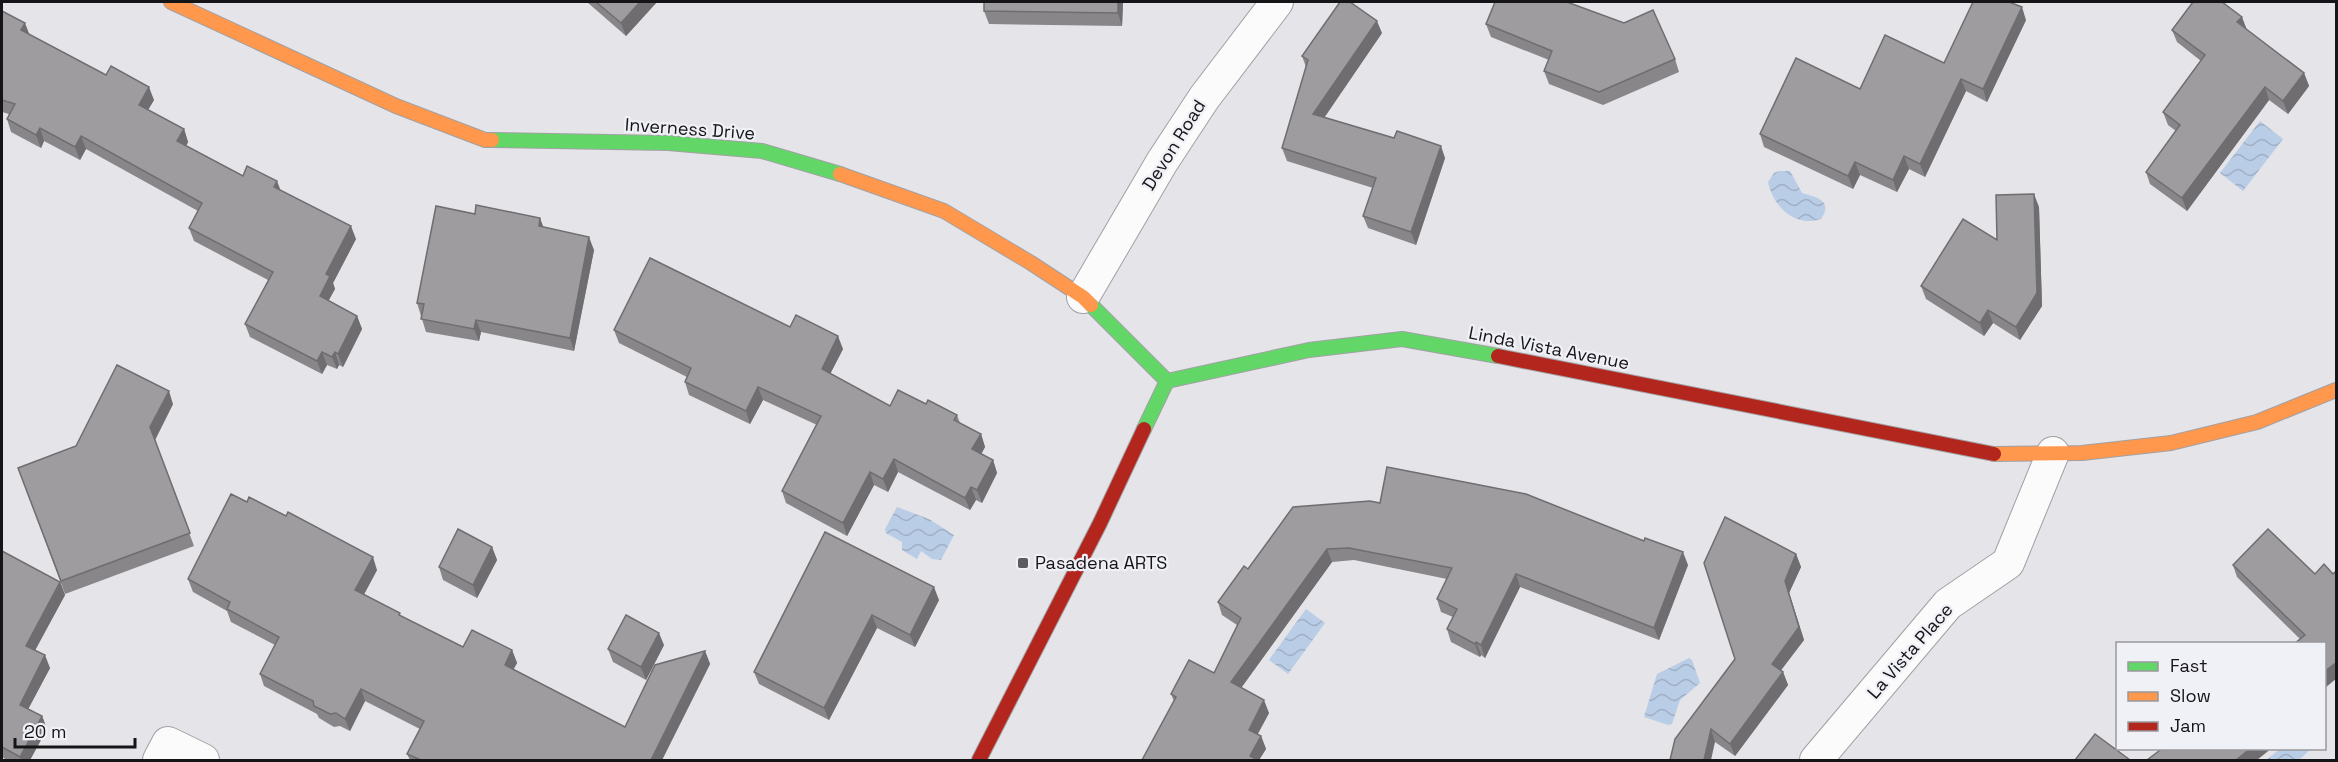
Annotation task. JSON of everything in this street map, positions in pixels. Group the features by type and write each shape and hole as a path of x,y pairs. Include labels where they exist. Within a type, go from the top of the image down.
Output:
{"main road":[{"name":"Inverness Drive","path":"171,2 396,106 485,140 668,143 762,151 847,176 944,211 1083,297 1167,381"},
{"name":"Linda Vista Avenue","path":"1167,381 1309,350 1402,339 1996,454 2082,453 2171,443 2257,422 2337,390"},
{"path":"979,760 1100,523 1167,381"}],"street":[{"name":"Devon Road","path":"1083,297 1162,162 1269,5"},
{"name":"La Vista Place","path":"1815,760 1948,604 2008,563 2053,453"},
{"path":"164,752 203,760"}],"water":[{"path":"2260,121 2283,139 2243,191 2220,173"},
{"path":"1790,171 1802,193 1824,203 1824,213 1821,219 1811,221 1794,218 1780,207 1768,182 1774,173"},
{"path":"897,507 929,519 954,535 941,560 932,559 921,551 917,559 902,550 902,542 886,533 885,529"},
{"path":"1306,609 1325,623 1288,674 1269,660"},
{"path":"1689,658 1692,660 1700,683 1680,700 1672,724 1668,725 1644,717 1657,674"},
{"path":"2279,750 2310,750 2299,760 2266,760"}],"building":[{"path":"596,2 640,2 621,23"},
{"path":"984,2 1118,2 1118,13 984,11"},
{"path":"1340,2 1350,2 1377,21 1313,114 1394,138 1397,131 1441,146 1411,232 1363,216 1376,178 1282,148 1308,60 1302,56"},
{"path":"1495,2 1567,2 1624,23 1653,10 1675,59 1599,92 1544,71 1552,51 1486,24"},
{"path":"1973,2 2009,2 2022,7 1983,89 1961,79 1920,164 1904,156 1893,180 1855,162 1848,176 1760,134 1796,58 1860,89 1885,35 1944,63"},
{"path":"2193,2 2222,2 2242,17 2237,22 2304,73 2283,101 2265,87 2182,198 2146,172 2180,125 2163,112 2205,55 2172,30"},
{"path":"2,11 25,23 21,30 106,75 111,66 149,87 139,105 184,129 177,141 243,176 247,166 277,181 274,187 351,226 326,274 330,276 320,296 357,316 338,354 335,352 332,357 322,352 317,361 245,324 273,272 189,228 202,203 81,136 75,147 40,128 36,135 7,119 15,104 2,100"},
{"path":"2034,194 2037,293 2016,327 1988,310 1980,323 1921,286 1963,219 1997,240 1996,195"},
{"path":"476,205 540,218 539,226 589,237 570,338 476,320 474,329 421,319 424,304 417,303 436,206 475,214"},
{"path":"650,258 790,327 796,315 838,336 822,369 890,406 898,390 926,404 928,400 957,415 954,420 981,434 972,449 993,460 977,490 971,487 965,498 894,459 883,479 870,472 843,523 782,491 821,416 758,387 746,411 685,382 691,368 614,330"},
{"path":"117,365 169,391 150,427 190,533 61,581 18,468 76,446"},
{"path":"1387,467 1526,494 1644,541 1645,538 1683,552 1654,628 1516,574 1481,645 1476,642 1475,644 1447,629 1457,609 1437,599 1452,568 1349,548 1327,549 1231,682 1264,700 1249,730 1261,736 1250,756 1258,760 1142,760 1176,697 1171,694 1189,660 1214,673 1241,618 1218,602 1244,566 1248,569 1293,507 1370,501 1380,503"},
{"path":"231,494 247,502 249,497 286,516 288,512 373,557 355,590 463,647 472,630 512,650 505,665 625,727 655,665 705,651 651,760 421,760 407,754 424,721 361,689 345,719 336,713 330,714 314,706 313,701 260,674 279,637 227,609 230,602 188,579"},
{"path":"1725,517 1796,554 1785,581 1799,627 1772,664 1783,672 1730,744 1711,729 1704,760 1670,760 1675,739 1735,659 1704,563"},
{"path":"458,529 492,547 473,585 439,567"},
{"path":"2268,529 2315,574 2324,564 2333,574 2337,570 2337,662 2326,670 2326,642 2296,642 2305,635 2233,565"},
{"path":"825,532 934,587 910,635 872,615 824,708 754,672"},
{"path":"2,551 60,582 26,646 45,655 20,705 42,716 20,757 2,747"},
{"path":"626,615 659,633 641,667 608,649"},
{"path":"2095,734 2130,760 2075,760"},
{"path":"2160,750 2248,750 2236,760 2147,760"}],"traffic: fast":[{"path":"492,140 668,143 762,151 840,174"},
{"path":"1091,305 1167,381"},
{"path":"1144,429 1167,381 1309,350 1402,339 1498,356"}],"traffic: slow":[{"path":"171,2 396,106 485,140 492,140"},
{"path":"840,174 944,211 1031,263 1083,297 1091,305"},
{"path":"1994,454 2082,453 2171,443 2257,422 2336,390"}],"traffic: jam":[{"path":"1498,356 1994,454"},
{"path":"979,760 1100,523 1144,429"}],"place":[{"name":"Pasadena ARTS","path":"1023,563"}]}
